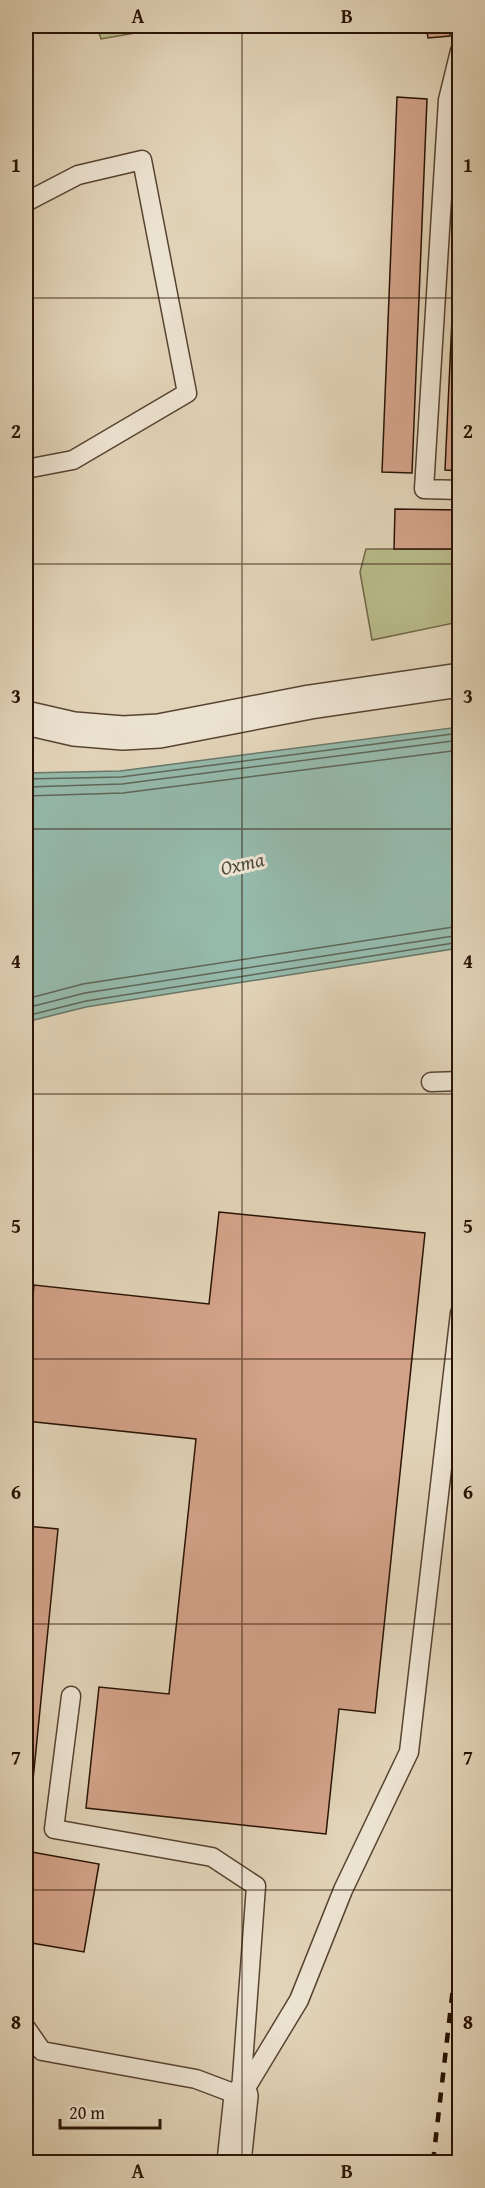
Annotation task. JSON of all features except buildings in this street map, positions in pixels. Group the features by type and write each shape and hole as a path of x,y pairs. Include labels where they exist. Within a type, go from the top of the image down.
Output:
{"street":[{"path":"26,718 74,729 123,734 159,731 310,702 459,680"},
{"path":"234,2163 241,2096"}],"lane":[{"path":"459,51 448,100 424,489 459,490"},
{"path":"26,202 78,175 142,160 187,393 73,460 26,469"},
{"path":"431,1082 459,1081"},
{"path":"241,2096 299,2000 343,1890 409,1752 459,1313"},
{"path":"71,1696 54,1829 212,1857 256,1886 241,2096"},
{"path":"26,2028 42,2051 196,2079 241,2096"}],"green space":[{"path":"97,26 152,26 153,30 101,39"},
{"path":"366,549 459,549 459,622 372,640 360,572"}],"water":[{"name":"Охта","path":"459,727 459,948 86,1007 26,1022 26,773 120,771"}],"railway":[{"path":"433,2162 460,1927"}]}
